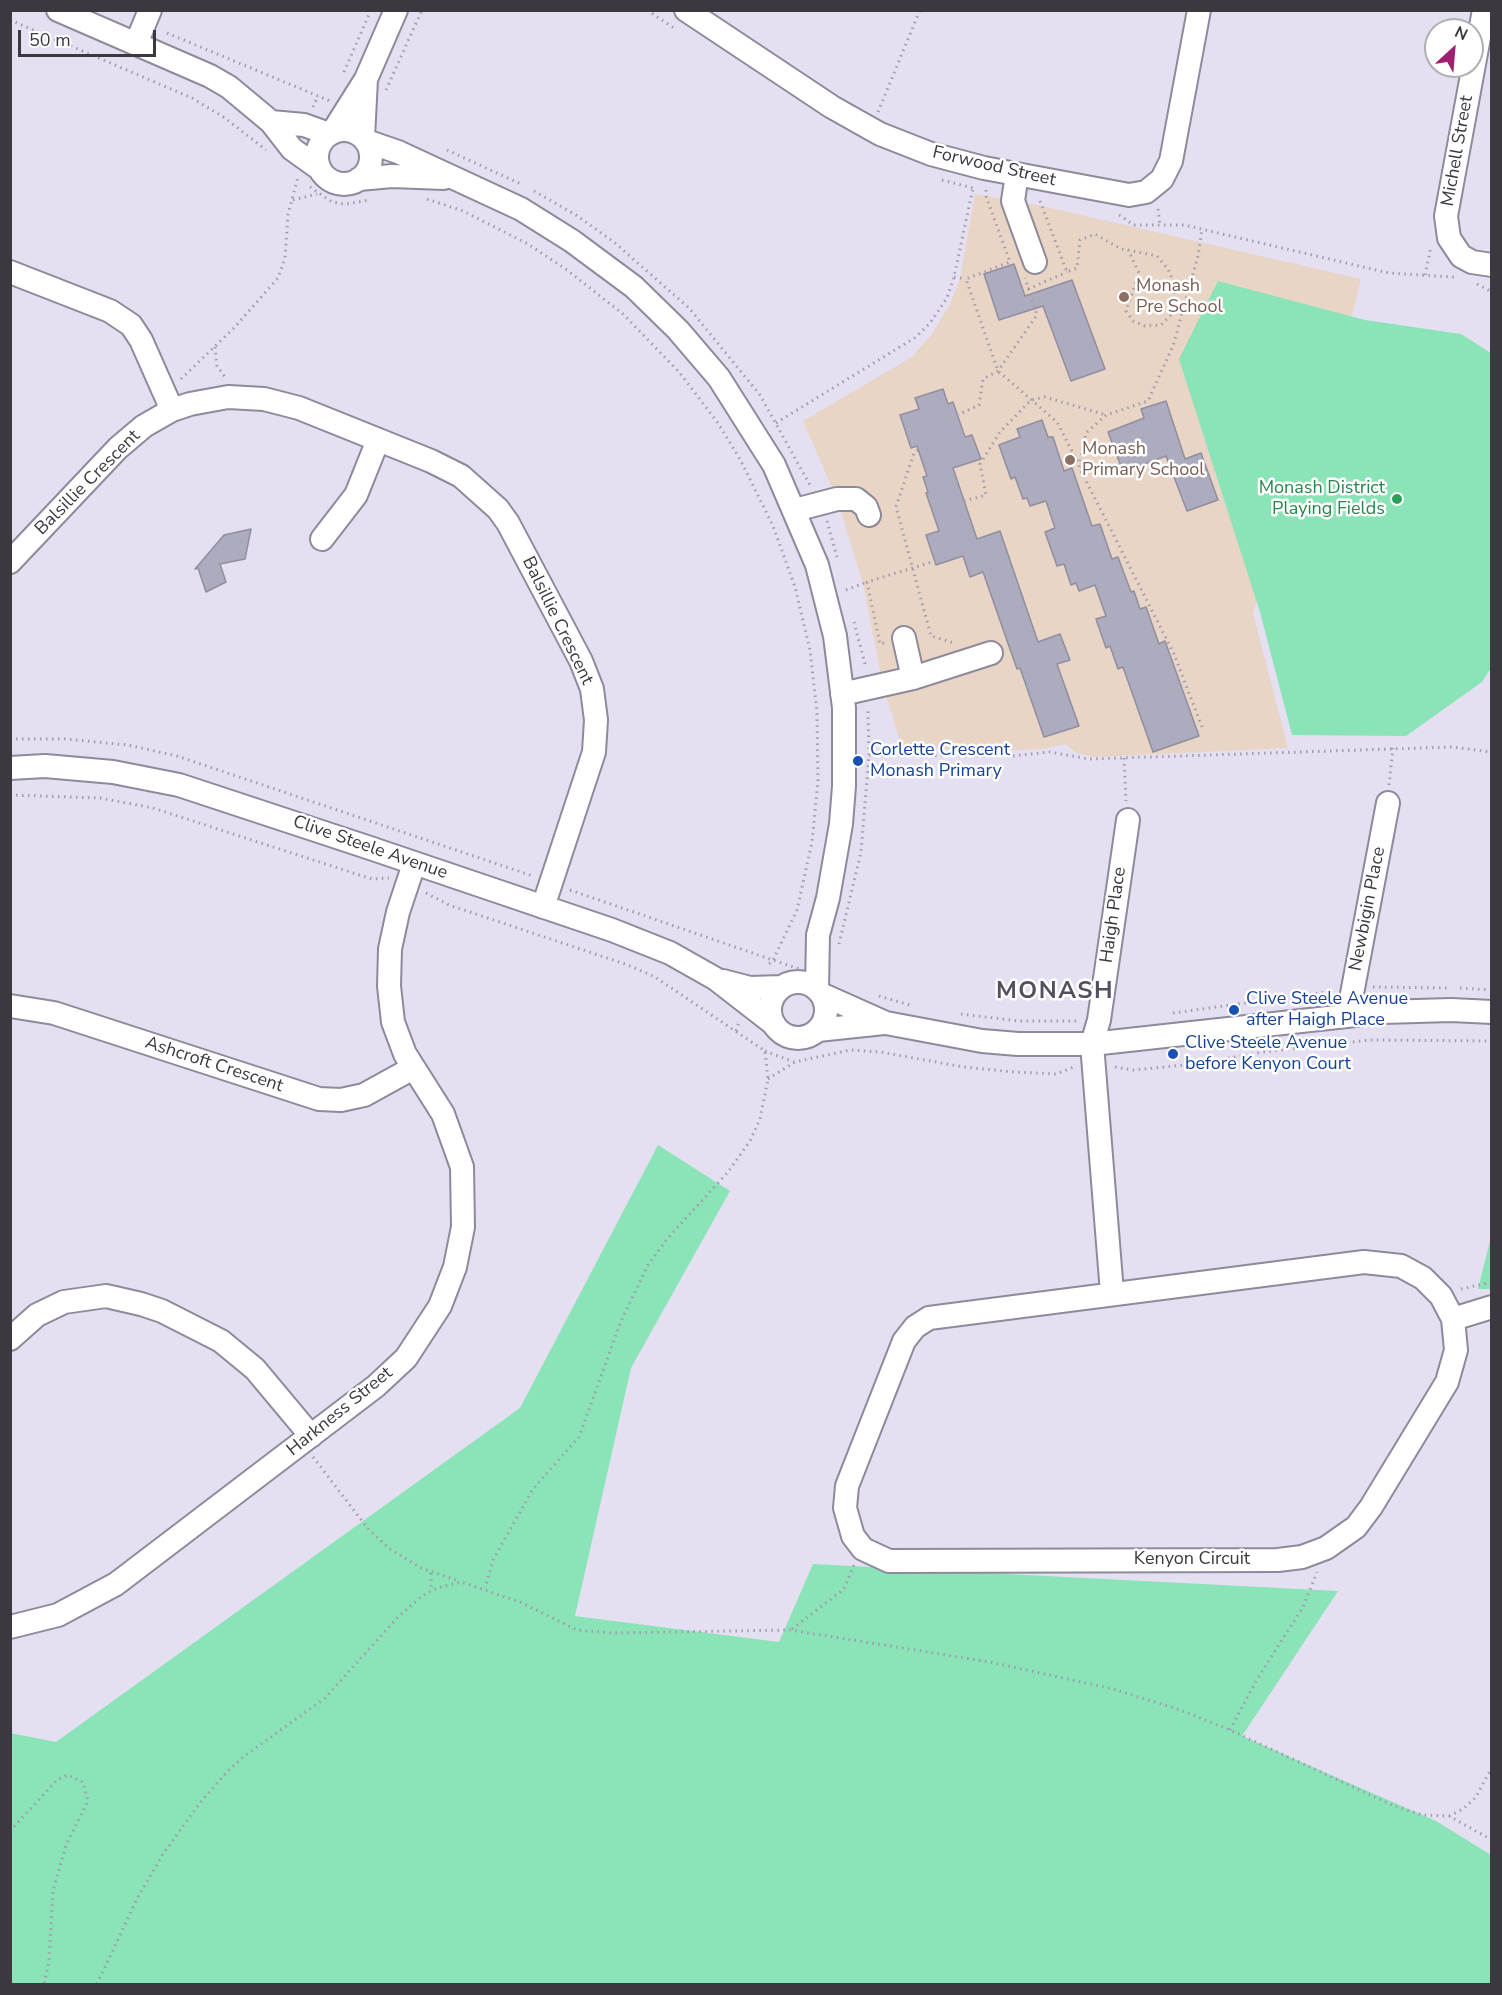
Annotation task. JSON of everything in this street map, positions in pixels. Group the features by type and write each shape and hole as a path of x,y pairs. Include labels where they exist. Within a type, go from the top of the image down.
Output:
{"street":[{"path":"58,10 144,26 210,76 229,87 271,122 292,149 338,182 392,176 454,179"},
{"path":"320,169 318,150 366,79 396,10"},
{"name":"Forwood Street","path":"686,10 832,107 871,129 931,154 1017,174 1129,195 1146,192 1162,179 1171,160 1199,10"},
{"name":"Michell Street","path":"1484,10 1446,216 1449,238 1461,256 1472,262 1491,265"},
{"path":"359,179 370,165 370,153 365,140 366,79"},
{"path":"271,122 304,125 330,134 348,130 542,222 572,241 634,287 678,330 719,378 757,435 795,510 819,575 835,636 842,694 844,786 842,815 828,898 818,935 819,991 826,1009 826,1017 818,1030"},
{"path":"1017,174 1013,201 1025,264"},
{"path":"10,272 118,314 132,325 168,402"},
{"name":"Balsillie Crescent","path":"10,562 118,448 168,402 228,397 264,399 299,408 461,476 498,509 508,523 581,661 592,688 596,720 594,752 543,907"},
{"path":"322,539 356,495 378,440"},
{"path":"795,510 837,499 856,499 866,507 869,515"},
{"path":"904,638 913,678"},
{"path":"842,694 868,690 913,678 991,652"},
{"name":"Clive Steele Avenue","path":"10,768 45,766 113,772 179,785 643,941 670,953 716,979 774,1024"},
{"name":"Newbigin Place","path":"1348,1015 1388,803"},
{"name":"Haigh Place","path":"1092,1044 1099,1020 1128,820"},
{"name":"Harkness Street","path":"10,1627 58,1615 97,1596 376,1386 406,1358 435,1315 455,1267 463,1227 462,1167 444,1114 413,1068 393,1022 388,986 390,949 398,912 414,864"},
{"path":"818,935 772,1000 770,1008 774,1024 786,1036 803,1038 818,1030 886,1023"},
{"name":"Clive Steele Avenue","path":"716,979 750,988 784,986"},
{"path":"784,986 799,982 886,1023 982,1041 1092,1044 1348,1015 1451,1010 1491,1012"},
{"name":"Ashcroft Crescent","path":"10,1006 54,1013 319,1099 341,1100 364,1095 413,1068"},
{"path":"1092,1044 1112,1293"},
{"name":"Kenyon Circuit","path":"1364,1262 1389,1263 1423,1278 1441,1296 1453,1319 1456,1350 1447,1382 1371,1507 1356,1527 1326,1548 1302,1557 1278,1560 901,1561 880,1559 863,1549 849,1527 845,1508 847,1486 904,1341 915,1327 929,1318 944,1314 1364,1262"},
{"path":"10,1339 37,1315 64,1302 106,1296 141,1304 202,1329 221,1341 255,1369 307,1439"},
{"path":"1453,1319 1491,1307"}],"path":[{"path":"343,76 371,10"},
{"path":"386,91 422,10"},
{"path":"871,129 920,10"},
{"path":"10,20 192,98 225,118 267,151"},
{"path":"144,26 332,102 335,94"},
{"path":"437,146 548,198 615,243 689,308 747,377 778,423 829,526 838,558"},
{"path":"291,171 318,194 332,202 345,204 374,199"},
{"path":"168,402 215,346 267,294 278,278 285,258 288,214 298,177"},
{"path":"734,448 916,338 942,309 954,277 973,188"},
{"path":"986,190 1010,262"},
{"path":"292,201 318,194"},
{"path":"423,198 463,211 519,239 597,291 650,339 680,372 734,448 764,504 785,557 803,616 815,687 818,781 804,883 790,927 773,960 564,888"},
{"path":"1040,201 1067,273"},
{"path":"1079,466 1086,433 1106,415 1148,401 1173,346 1198,256 1202,229"},
{"path":"1028,289 1077,268 1080,240 1095,234 1128,250 1157,256 1168,269 1176,288 1173,302 1174,312 1161,325 1146,326 1133,321 1126,311 1139,273 1128,250"},
{"path":"954,277 966,279 1010,262 1025,264 1028,289 1037,315 998,371 983,379 979,405 957,415"},
{"path":"966,279 998,371 1057,422 1174,654 1202,727"},
{"path":"215,346 217,366 230,382"},
{"path":"964,501 986,495 980,464 1000,432 1031,400 1045,396 1106,415"},
{"path":"918,450 914,453 896,507 931,636 965,649 968,660"},
{"path":"846,590 935,561"},
{"path":"843,579 849,600"},
{"path":"867,582 880,644 904,638"},
{"path":"838,948 861,852 869,756 867,672 854,620"},
{"path":"10,739 64,739 128,745 177,756 518,869 539,881"},
{"path":"869,756 1012,756 1050,752 1089,759 1451,747 1491,752"},
{"path":"1388,803 1393,748"},
{"path":"1124,758 1128,820"},
{"path":"10,795 91,797 153,808 372,879 390,878 393,884"},
{"path":"422,887 432,898 449,905 643,971 765,1051 795,1062"},
{"path":"1376,987 1491,990"},
{"path":"1169,1013 1340,990"},
{"path":"878,996 921,1007"},
{"path":"950,1013 1019,1021 1083,1021"},
{"path":"1108,1065 1121,1070 1164,1067 1371,1040 1491,1041"},
{"path":"768,1078 795,1062 850,1050 880,1052 964,1067 1004,1071 1056,1074 1076,1066 1080,1072"},
{"path":"485,1588 493,1560 533,1489 579,1437 621,1321 648,1265 667,1239 728,1172 750,1141 760,1119 768,1078 765,1051"},
{"path":"1457,1290 1491,1282"},
{"path":"307,1439 369,1530 390,1549 430,1573 485,1588 570,1627 589,1631 790,1630 981,1660 1113,1689 1180,1710 1230,1730 1394,1806 1422,1815 1449,1816 1491,1840"},
{"path":"790,1630 844,1589 856,1556"},
{"path":"430,1573 431,1591"},
{"path":"97,1984 138,1897 162,1854 199,1804 242,1758 325,1698 398,1617 431,1591 460,1582"},
{"path":"1449,1816 1463,1809 1476,1797 1491,1767"},
{"path":"10,1832 57,1780 68,1775 83,1782 88,1801 66,1845 53,1892 49,1961 44,1984"}],"shaded area":[{"name":"Monash Primary School","path":"975,194 1042,206 1361,279 1350,323 1253,613 1288,748 1093,757 1077,753 1065,744 1043,749 989,751 902,748 883,685 863,584 837,499 803,421 912,357 933,333 950,304 960,278"}],"green space":[{"path":"1218,281 1365,320 1461,334 1491,353 1491,668 1482,682 1406,736 1292,735 1260,612 1179,359"},
{"path":"658,1145 730,1191 631,1368 575,1616 779,1642 813,1564 1338,1591 1242,1736 1436,1821 1491,1855 1491,1984 11,1984 10,1733 56,1742 520,1408"},
{"path":"1491,1237 1491,1289 1478,1289"}],"building":[{"path":"1014,264 1025,296 1072,280 1105,369 1071,381 1043,306 999,320 984,274"},
{"path":"943,389 948,404 953,402 965,437 972,435 981,459 953,468 977,539 1000,531 1038,642 1060,634 1070,660 1057,664 1079,726 1044,737 983,572 970,577 963,556 936,565 926,535 939,531 926,493 928,492 923,477 927,476 917,446 911,448 900,415 919,409 915,398"},
{"path":"1166,401 1185,459 1201,453 1218,500 1187,511 1166,456 1123,472 1108,432 1144,418 1141,409"},
{"path":"1042,420 1048,437 1053,437 1064,471 1072,468 1092,526 1100,524 1112,559 1118,557 1140,609 1146,607 1159,644 1165,641 1199,736 1153,752 1123,667 1118,669 1110,646 1106,648 1096,619 1106,616 1095,585 1079,591 1076,583 1071,585 1064,564 1057,566 1045,532 1055,528 1046,501 1030,506 1027,498 1023,499 1015,477 1011,479 999,445 1020,437 1017,429"},
{"path":"251,529 245,559 220,564 226,582 206,592 198,568 195,569 224,535"}],"place":[{"name":"Monash Pre School","path":"1124,297"},
{"name":"Monash Primary School","path":"1070,460"},
{"name":"Monash District Playing Fields","path":"1397,499"},
{"name":"Corlette Crescent Monash Primary","path":"858,761"},
{"name":"Clive Steele Avenue after Haigh Place","path":"1234,1010"},
{"name":"Clive Steele Avenue before Kenyon Court","path":"1173,1054"}],"district":[{"name":"MONASH","path":"1055,992"}]}
